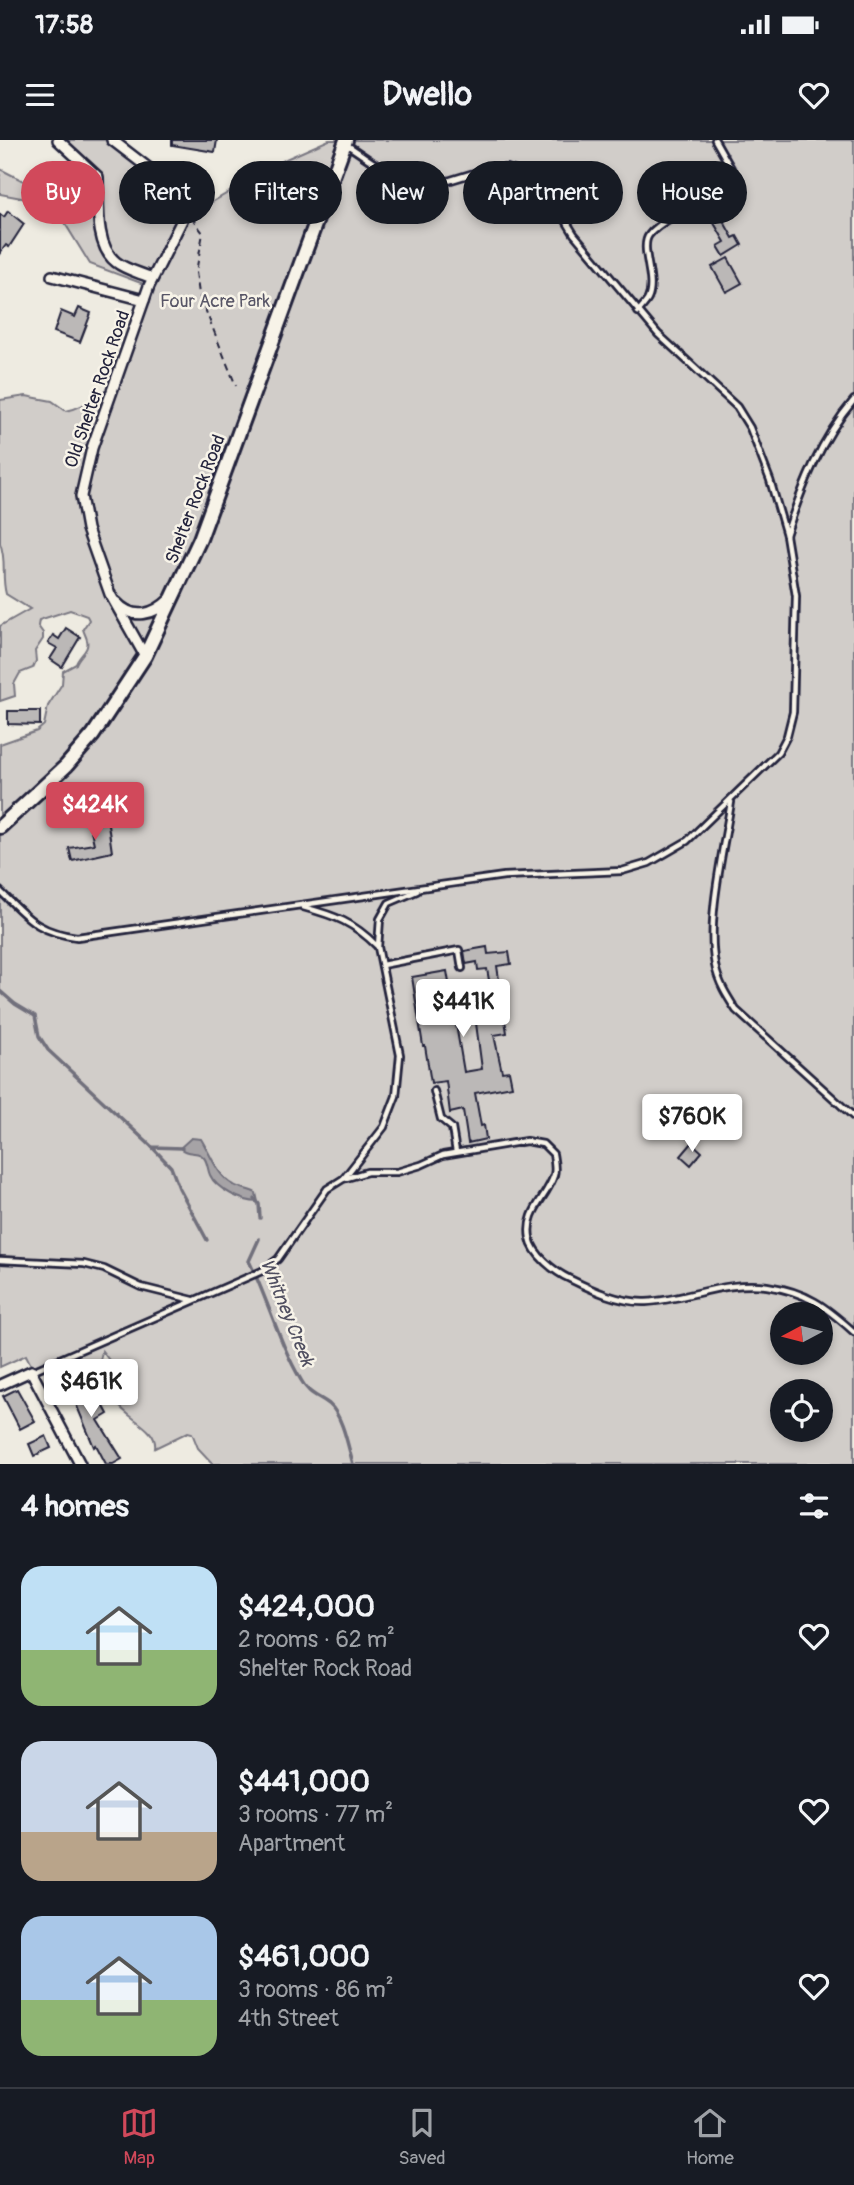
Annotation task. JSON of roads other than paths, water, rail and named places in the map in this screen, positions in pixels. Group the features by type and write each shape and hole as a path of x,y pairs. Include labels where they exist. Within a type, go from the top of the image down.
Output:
{"main road":[{"name":"Shelter Rock Road","path":"0,827 66,765 93,735 145,656 200,539 346,142"}],"street":[{"path":"58,140 98,177 102,238 111,257 118,264 152,278"},
{"name":"Old Shelter Rock Road","path":"112,140 177,190 183,211 182,220 152,278 81,488 85,522 110,594 145,656"},
{"path":"52,275 144,300"},
{"path":"110,594 127,611 147,613 164,605 180,586"},
{"path":"0,1385 31,1371 80,1464"}],"lane":[{"path":"638,312 650,291 651,274 646,243 648,237 659,227 726,188 736,177 715,140"},
{"path":"0,891 35,925 52,934 77,937 504,876 622,871 649,863 687,841 778,753 788,736 793,712 796,596 786,536 755,441 737,407 638,312 575,234 546,188 528,174 507,168 487,169 438,184 416,184 390,174 346,142"},
{"path":"786,536 810,470 834,427 854,400"},
{"path":"732,800 713,942 715,965 723,990 736,1010 854,1117"},
{"path":"343,1179 384,1127 396,1096 400,1055 378,947 380,919 389,903 423,888"},
{"path":"299,906 338,916 360,929 378,947"},
{"path":"382,965 459,950 462,968"},
{"path":"434,1091 441,1119 452,1128 456,1152"},
{"path":"31,1371 262,1271 278,1259 327,1189 343,1179 367,1172 397,1172 456,1152 526,1141 543,1144 553,1154 555,1173 530,1216 530,1238 534,1248 557,1273 597,1292 644,1302 734,1285 765,1285 802,1293 823,1305 854,1332"},
{"path":"0,1260 84,1264 104,1269 141,1287 194,1301"}],"waterway":[{"name":"Whitney Creek","path":"0,991 35,1016 39,1036 48,1050 152,1147 182,1148"},
{"name":"Whitney Creek","path":"152,1147 171,1167 179,1188 207,1240"},
{"name":"Whitney Creek","path":"255,1199 259,1204 260,1218"},
{"name":"Whitney Creek","path":"259,1239 249,1261 280,1336 304,1385 329,1404 338,1416 353,1464"}],"park label":[{"name":"Four Acre Park","path":"215,301"}]}
